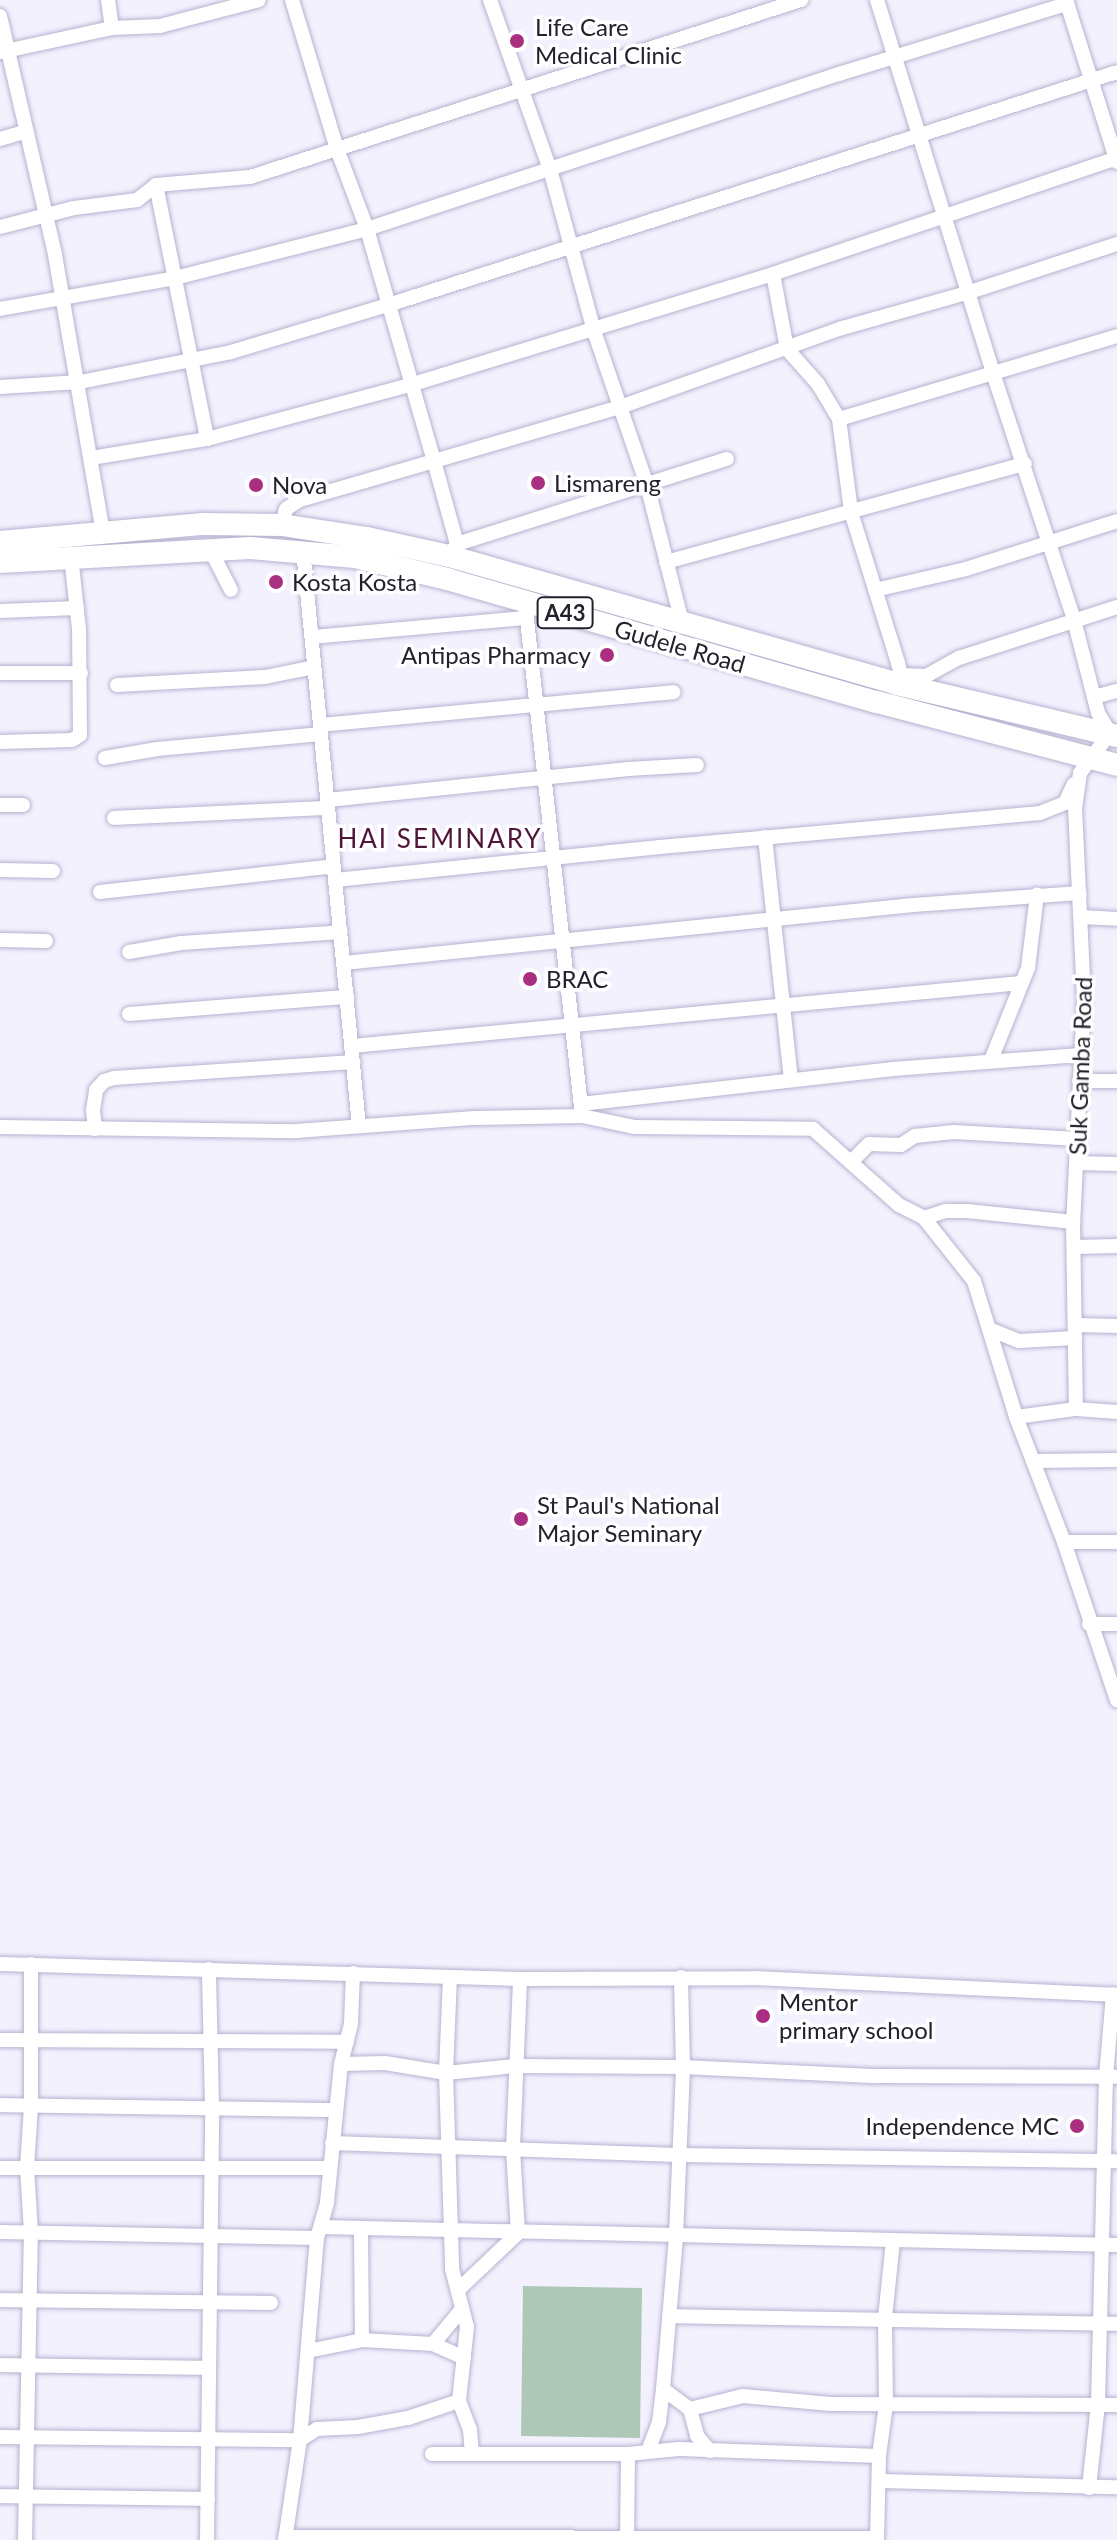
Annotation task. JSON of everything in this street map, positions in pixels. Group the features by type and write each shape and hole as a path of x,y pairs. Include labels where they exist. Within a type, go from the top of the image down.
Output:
{"highway":[{"name":"Gudele Road","path":"0,562 71,556 117,539 203,524 282,525 453,550 685,637 1086,766 1117,765"},
{"name":"Gudele Road","path":"0,542 117,539 210,549 303,550 405,568 525,610 685,637 899,680 1113,735"}],"street":[{"path":"108,0 112,28"},
{"path":"4,51 112,28 174,24 259,0"},
{"path":"292,0 337,149 367,229 434,461 453,550 727,459"},
{"path":"490,0 520,92 550,169 568,246 594,331 647,485 685,637"},
{"path":"0,227 74,208 137,200 156,185 250,177 801,0"},
{"path":"877,0 1074,620 1100,720 1113,735"},
{"path":"0,309 175,278 367,229 1066,2 1117,159 773,274 410,385 207,439 91,458"},
{"path":"0,16 4,51 55,255 80,382 91,458 117,539"},
{"path":"0,387 80,382 191,361 388,305 1117,72"},
{"path":"0,139 25,132"},
{"path":"156,185 207,439"},
{"path":"282,525 286,509 292,503 620,407 842,328 970,292 1117,244"},
{"path":"773,274 787,349 818,384 839,419 851,512 899,680 926,676 959,658 1117,607"},
{"path":"839,419 1117,336"},
{"path":"666,562 1025,464"},
{"path":"875,590 966,569 1117,521"},
{"path":"210,549 231,590"},
{"path":"303,550 359,1126"},
{"path":"0,742 72,740 79,736 81,673 71,556"},
{"path":"0,611 77,608"},
{"path":"312,637 525,610 581,1110"},
{"path":"117,685 265,677 314,667"},
{"path":"0,673 81,673"},
{"path":"1094,697 1117,691"},
{"path":"105,758 157,749 673,692"},
{"name":"Suk Gamba Road","path":"1076,1409 1073,1222 1084,1001 1075,808 1086,766 1113,735"},
{"path":"114,818 328,804 544,777 697,765"},
{"path":"100,892 553,858 1040,813 1065,803 1086,766"},
{"path":"0,805 23,805"},
{"path":"765,837 791,1080"},
{"path":"0,870 53,871"},
{"path":"344,963 776,919 1080,893"},
{"path":"991,1060 1028,968 1037,895"},
{"path":"1081,917 1117,919"},
{"path":"129,952 181,943 341,932"},
{"path":"0,940 46,941"},
{"path":"352,1046 571,1022 1021,983"},
{"path":"129,1014 347,997"},
{"path":"0,1127 296,1131 581,1110 791,1080 991,1060 1079,1055"},
{"path":"95,1129 93,1110 96,1090 104,1081 353,1062"},
{"path":"1079,1081 1117,1081"},
{"path":"581,1110 634,1127 808,1127 899,1205 924,1218 968,1270 1016,1417 1064,1542 1117,1700"},
{"path":"851,1162 869,1144 901,1145 915,1136 954,1132 1078,1139"},
{"path":"1077,1163 1117,1164"},
{"path":"924,1218 946,1211 967,1211 1073,1222"},
{"path":"1074,1247 1117,1246"},
{"path":"989,1329 1019,1341 1117,1326"},
{"path":"1016,1417 1076,1409 1117,1412"},
{"path":"1033,1461 1117,1460"},
{"path":"1064,1542 1117,1542"},
{"path":"1089,1624 1117,1624"},
{"path":"0,1964 520,1979 681,1977 830,1981 1049,1994 1115,1994 1110,2245 1089,2488"},
{"path":"25,2540 31,2301 27,2168 31,2106 31,1964"},
{"path":"207,2540 212,2171 209,1969"},
{"path":"353,1973 347,2042 341,2064 330,2168 319,2233 300,2440 285,2538 877,2539 879,2456 886,2404 885,2318 893,2241"},
{"path":"450,1977 446,2073 452,2269 467,2327 459,2401 470,2430 472,2452"},
{"path":"648,2451 659,2422 676,2236 683,2067 681,1977"},
{"path":"458,2290 518,2233 513,2148 520,1979"},
{"path":"0,2040 347,2042"},
{"path":"341,2064 385,2063 446,2073 515,2066 683,2067 877,2076 1112,2077"},
{"path":"0,2105 335,2110"},
{"path":"332,2143 678,2155 1111,2161"},
{"path":"0,2168 212,2171 330,2168"},
{"path":"0,2232 211,2235 319,2233 361,2228 1110,2245"},
{"path":"361,2228 362,2340"},
{"path":"0,2300 271,2303"},
{"path":"433,2344 462,2309"},
{"path":"669,2316 1117,2324"},
{"path":"308,2351 362,2340 433,2344 464,2358"},
{"path":"0,2365 209,2368"},
{"path":"663,2389 690,2409 697,2436 710,2451"},
{"path":"690,2409 743,2396 831,2404 1117,2405"},
{"path":"0,2437 300,2440 317,2429 383,2423 459,2401"},
{"path":"432,2454 710,2451 879,2456"},
{"path":"627,2538 628,2454"},
{"path":"880,2481 1117,2487"},
{"path":"0,2496 208,2499"}],"green space":[{"path":"523,2286 642,2288 640,2438 521,2436"}],"place":[{"name":"Life Care Medical Clinic","path":"517,41"},
{"name":"Lismareng","path":"538,483"},
{"name":"Nova","path":"256,485"},
{"name":"Kosta Kosta","path":"276,582"},
{"name":"Antipas Pharmacy","path":"607,655"},
{"name":"BRAC","path":"530,979"},
{"name":"St Paul's National Major Seminary","path":"521,1519"},
{"name":"Mentor primary school","path":"763,2016"},
{"name":"Independence MC","path":"1077,2126"}],"district":[{"name":"HAI SEMINARY","path":"440,839"}]}
